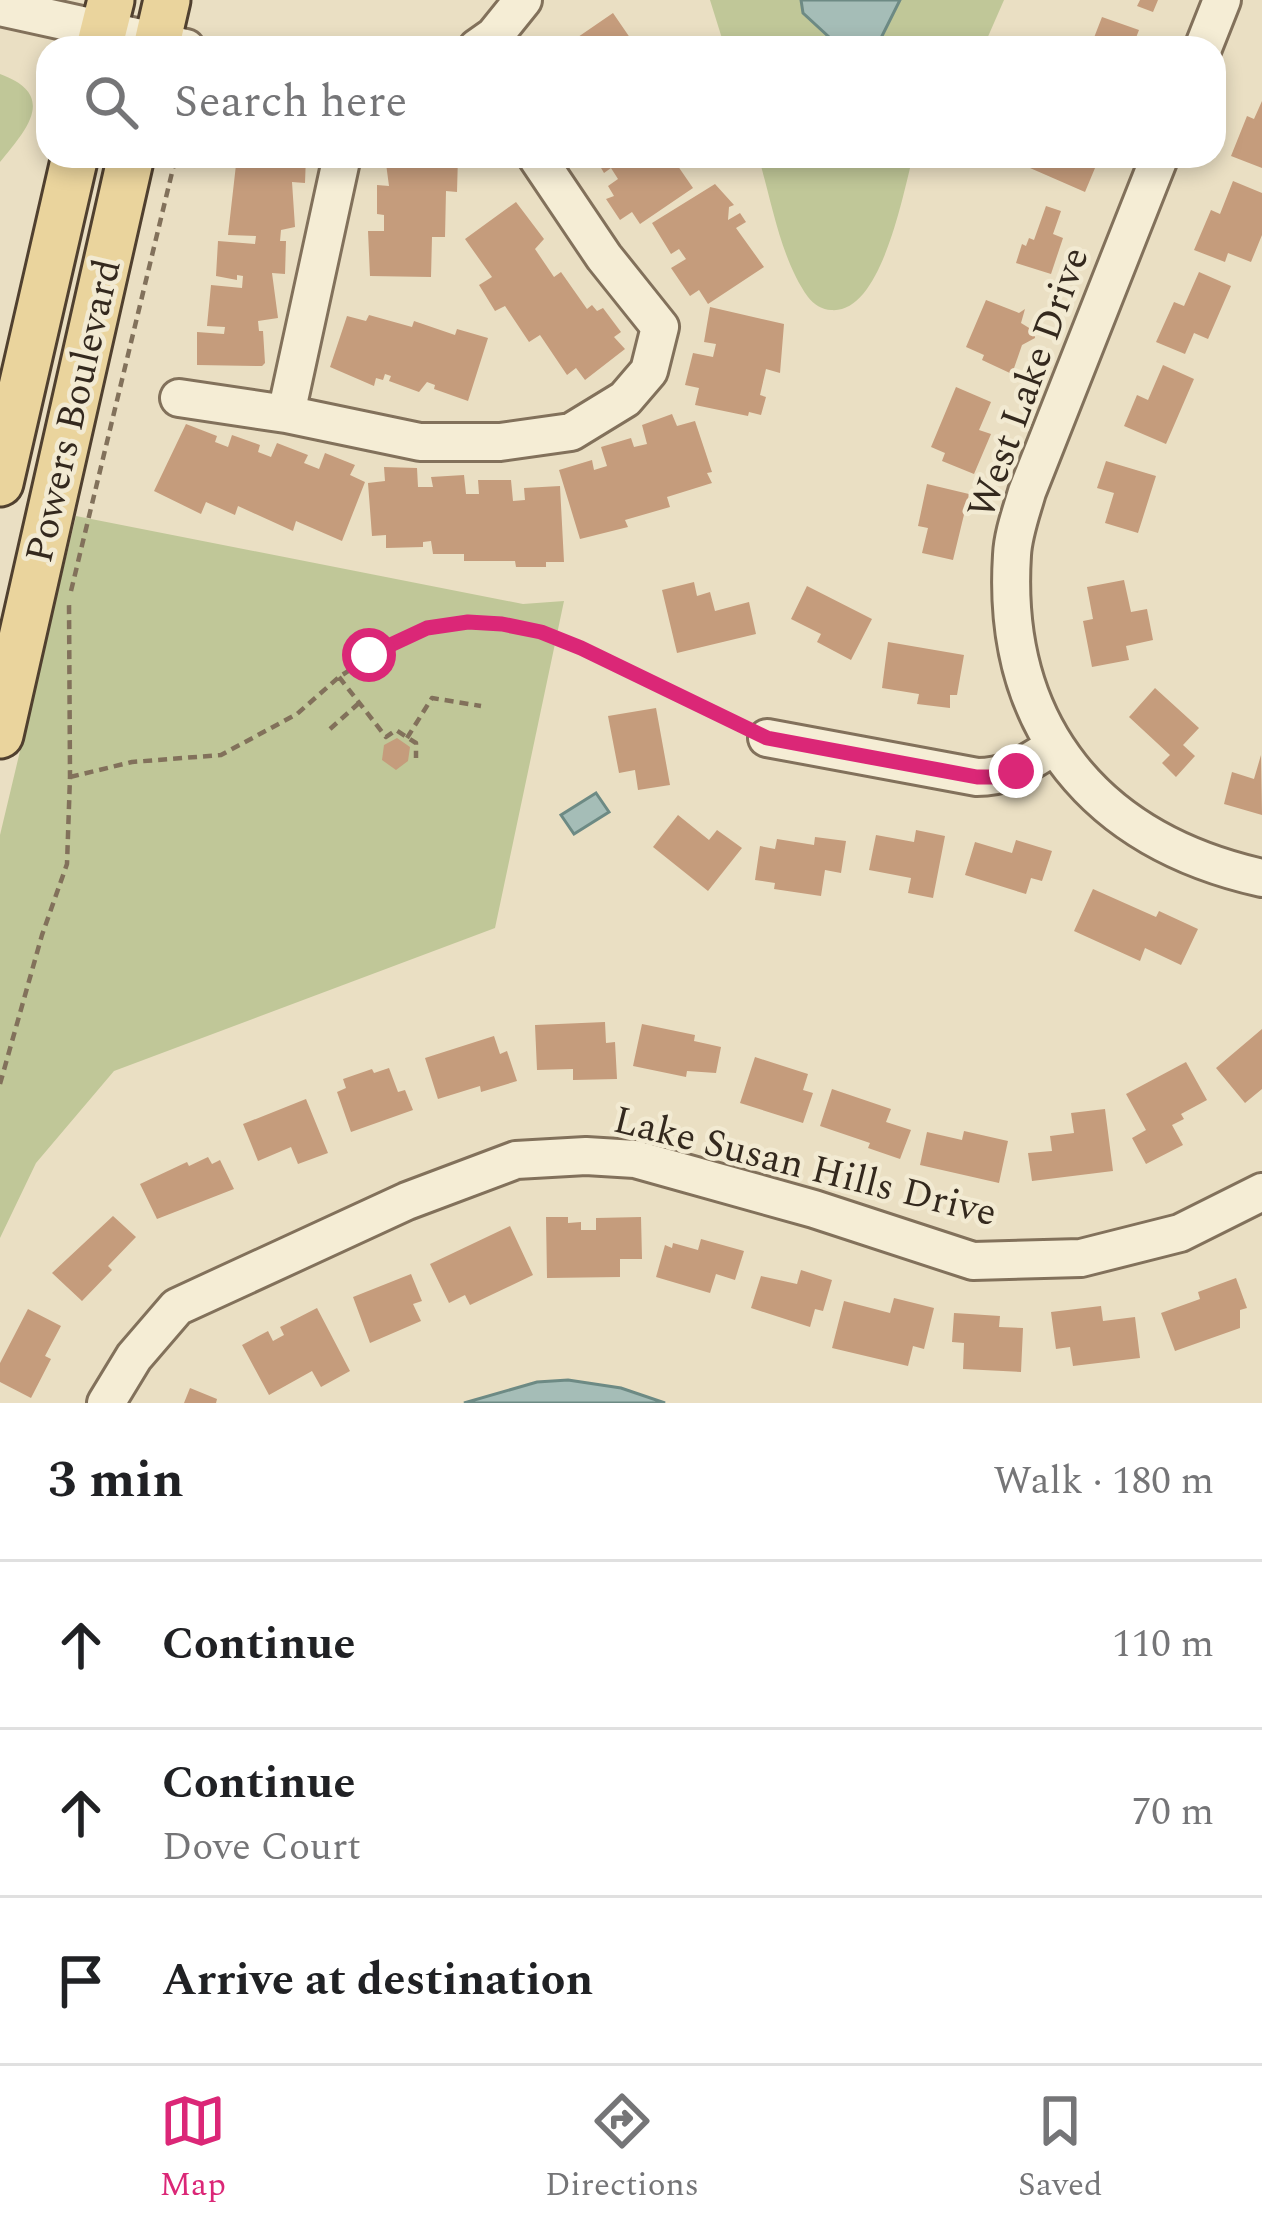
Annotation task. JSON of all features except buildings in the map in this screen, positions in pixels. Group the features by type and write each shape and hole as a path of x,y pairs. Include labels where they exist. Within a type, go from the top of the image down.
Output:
{"main road":[{"name":"Powers Boulevard","path":"0,483 72,168"},
{"name":"Powers Boulevard","path":"0,735 128,168"}],"street":[{"path":"496,36 523,0"},
{"path":"1208,36 1222,0"},
{"path":"0,7 167,34"},
{"path":"286,414 339,168"},
{"path":"179,398 420,442 500,442 571,432 625,399 649,371 660,327 604,257 544,168"},
{"name":"West Lake Drive","path":"1155,168 1027,493 1012,550 1019,657 1053,747 1117,814 1167,848 1262,878"},
{"path":"767,738 977,777 1016,771 1053,747"},
{"name":"Lake Susan Hills Drive","path":"106,1403 134,1357 177,1306 407,1201 516,1160 635,1159 814,1209 973,1261 1082,1258 1180,1233 1262,1192"}],"path":[{"path":"0,1084 67,864 69,602 173,168"},
{"path":"70,777 132,762 221,755 297,714 369,655 427,628 468,622 541,632 767,738"},
{"path":"339,676 386,737 396,730 416,743 416,758"},
{"path":"407,738 432,698 481,706"},
{"path":"330,729 359,703"}],"green space":[{"path":"710,0 1004,0 988,36 721,36"},
{"path":"0,74 18,82 33,102 27,125 0,162"},
{"path":"761,168 910,168 887,249 864,293 848,306 831,310 810,300 784,247"},
{"path":"76,516 523,604 564,601 495,928 114,1071 36,1163 0,1238 0,835"}],"water":[{"path":"801,0 900,0 882,36 828,36 803,13"},
{"path":"596,793 609,812 574,834 561,815"},
{"path":"568,1380 621,1388 665,1403 464,1403 537,1382"}],"route":[{"path":"369,655 427,628 468,622 502,624 541,632 581,648 767,738 977,777 1016,771"}]}
